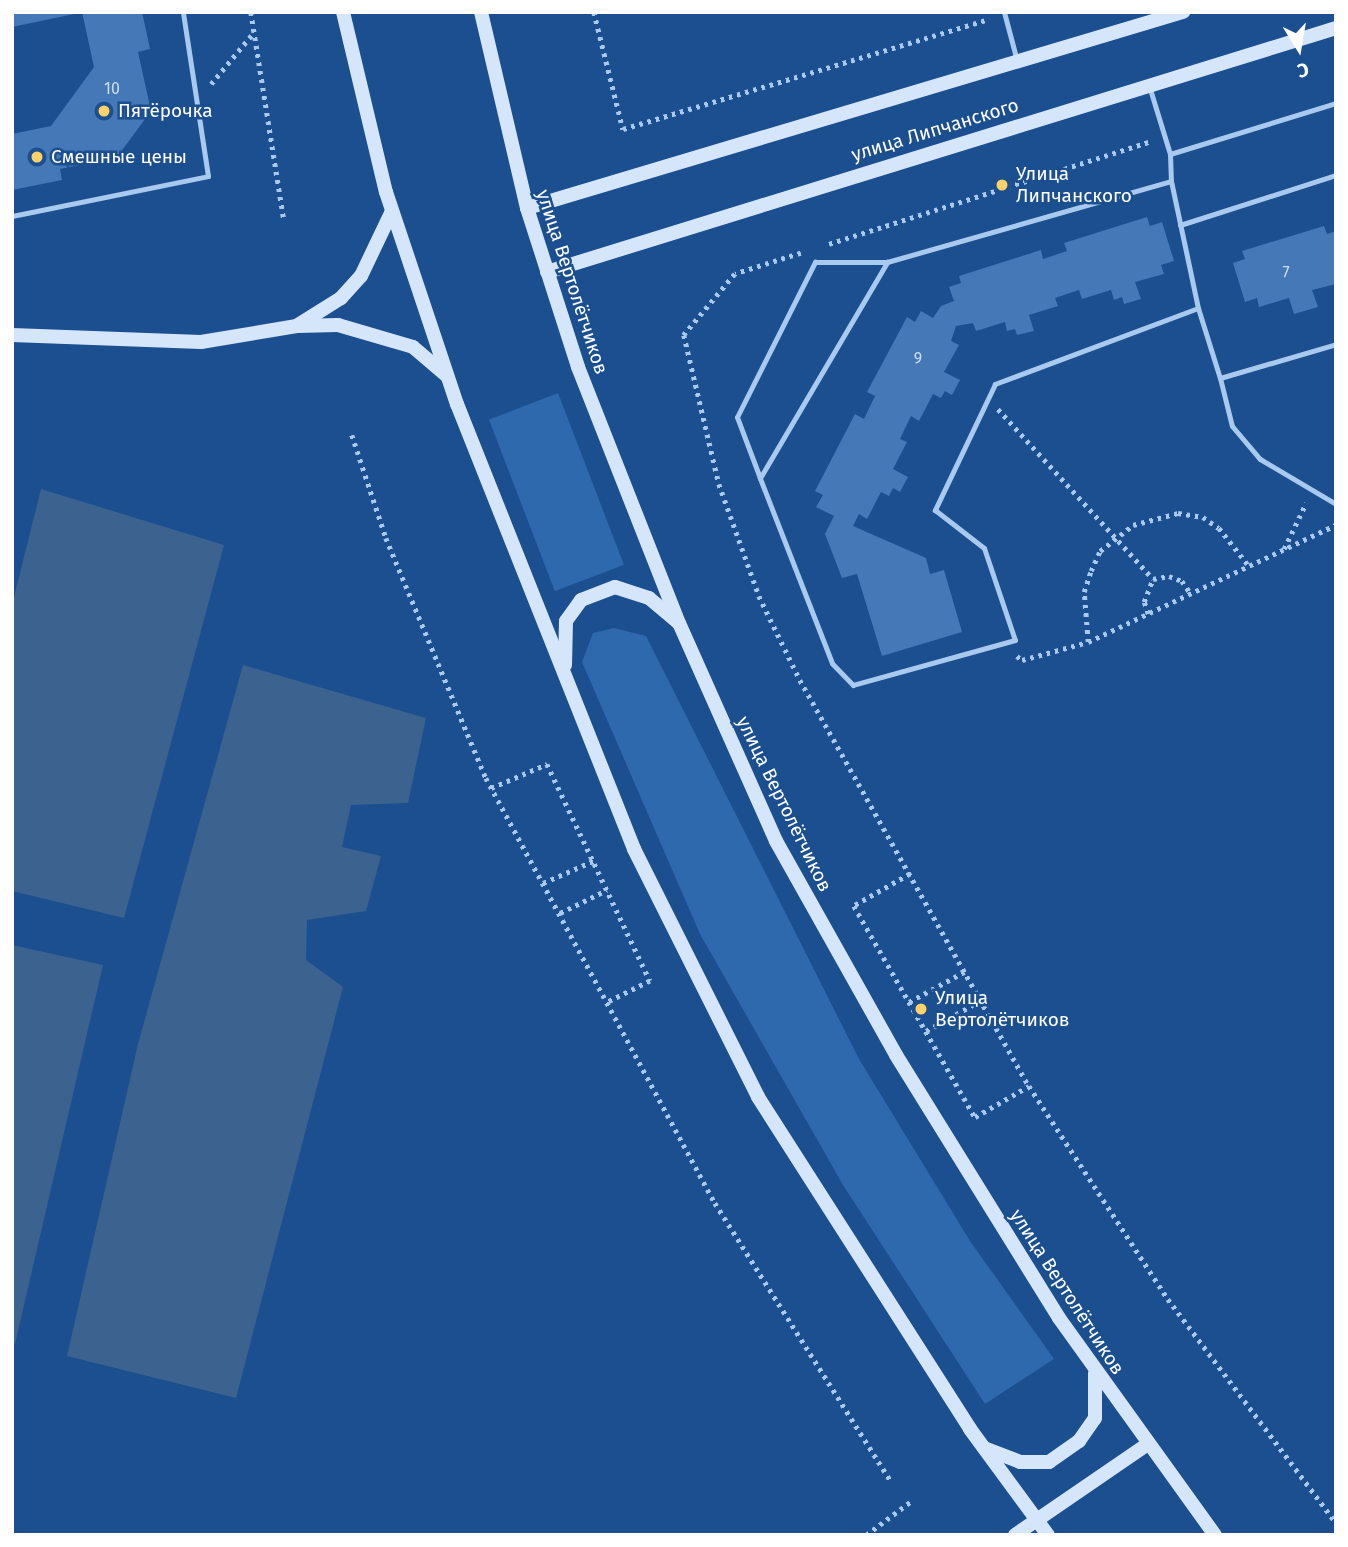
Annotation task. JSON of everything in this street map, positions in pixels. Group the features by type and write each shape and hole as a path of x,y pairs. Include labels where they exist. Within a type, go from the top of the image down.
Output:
{"main road":[{"path":"343,12 392,211 447,376 634,849 758,1097 983,1447 1048,1535"},
{"name":"улица Вертолётчиков","path":"481,12 527,208 578,367 679,623 776,841 875,1019 1095,1373 1215,1535"},
{"path":"527,208 1136,23 1183,12"},
{"name":"улица Липчанского","path":"547,272 1336,28"},
{"path":"297,326 341,298 361,276 392,211"},
{"path":"12,335 201,342 297,326 338,325 380,334 413,347 447,376"},
{"path":"565,671 566,621 581,600 615,587 649,598 679,623"},
{"path":"983,1447 1020,1462 1049,1462 1079,1441 1095,1418 1095,1373"},
{"path":"1014,1535 1148,1444"}],"lane":[{"path":"12,216 208,176 183,12"},
{"path":"1004,13 1017,61"},
{"path":"1149,84 1170,154 1171,181 1198,308 1232,426 1260,459 1336,504"},
{"path":"1170,154 1336,103"},
{"path":"1180,225 1336,175"},
{"path":"1171,181 887,262 815,262 737,417 832,663 853,685 1015,640 984,548 934,510 995,384 1198,308"},
{"path":"760,478 887,262"},
{"path":"1220,378 1336,344"}],"path":[{"path":"251,12 284,220"},
{"path":"594,12 623,129 1004,13"},
{"path":"197,101 254,32"},
{"path":"826,245 1165,137"},
{"path":"813,249 735,274 684,335 719,484 760,596 800,680 1029,1086 1168,1299 1336,1523"},
{"path":"989,398 1153,579"},
{"path":"352,435 386,538 491,788 715,1203 892,1483"},
{"path":"1284,550 1312,490"},
{"path":"1088,642 1084,592 1100,551 1114,537 1156,516 1178,513 1203,517 1219,528 1249,566"},
{"path":"1004,643 1022,660 1088,642 1336,525"},
{"path":"1153,579 1170,576 1182,581 1191,594"},
{"path":"1148,614 1144,602 1153,579"},
{"path":"491,788 547,764 650,981 608,1002"},
{"path":"543,883 593,861"},
{"path":"910,874 855,906 975,1116 1029,1086"},
{"path":"560,913 607,890"},
{"path":"909,1002 964,972"},
{"path":"926,1031 980,1001"},
{"path":"866,1535 910,1502"}],"shaded area":[{"path":"558,393 624,565 555,591 489,420"},
{"path":"41,489 224,545 124,918 12,891 12,605"},
{"path":"614,628 646,636 859,1059 970,1241 1054,1359 985,1404 843,1185 700,934 582,662 593,633"},
{"path":"243,665 426,718 408,803 351,805 342,847 381,856 366,911 307,920 306,960 343,987 236,1398 67,1356 138,1044"},
{"path":"12,945 103,965 15,1344 12,1343"}],"building":[{"path":"12,12 79,12 79,13 12,27"},
{"path":"82,12 142,12 150,49 138,52 151,111 117,157 60,169 62,180 12,190 12,134 51,126 94,67"},
{"path":"1147,217 1150,226 1162,222 1174,261 1161,265 1164,274 1135,282 1141,299 1124,304 1122,297 1114,300 1111,290 1082,299 1079,290 1055,298 1058,306 1029,315 1034,331 1017,335 1015,329 1007,331 1005,322 976,331 973,323 956,326 951,341 959,345 944,372 960,380 952,395 945,391 941,398 933,394 919,421 911,416 900,439 907,442 893,469 908,477 900,492 893,488 889,496 881,492 867,519 859,514 853,526 926,558 930,574 944,570 962,632 882,656 857,574 842,578 825,534 834,516 816,507 823,495 815,491 855,414 864,419 875,396 867,392 907,317 915,322 921,311 933,318 941,306 954,301 949,287 961,283 959,276 1041,250 1043,259 1067,251 1064,243"},
{"path":"1324,226 1327,234 1336,231 1336,284 1312,290 1318,307 1294,314 1289,298 1259,307 1257,298 1245,302 1233,263 1245,259 1242,251"}],"place":[{"name":"Пятёрочка","path":"104,111"},
{"name":"Смешные цены","path":"37,157"},
{"name":"Улица Липчанского","path":"1002,185"},
{"name":"Улица Вертолётчиков","path":"921,1009"}]}
